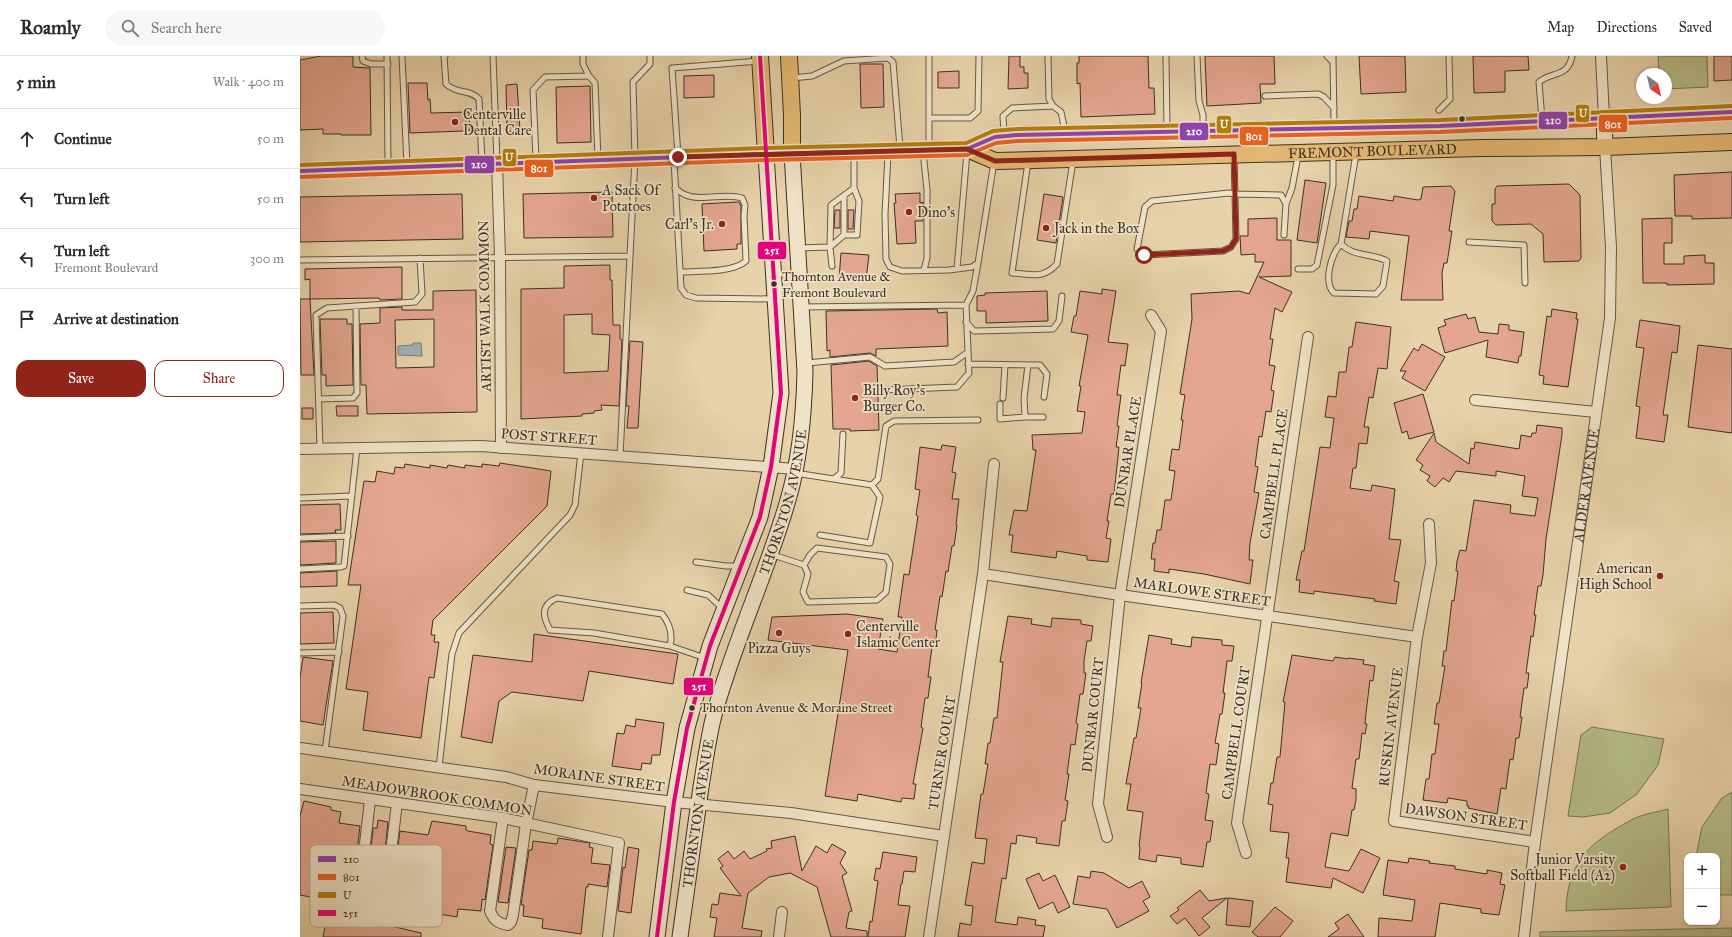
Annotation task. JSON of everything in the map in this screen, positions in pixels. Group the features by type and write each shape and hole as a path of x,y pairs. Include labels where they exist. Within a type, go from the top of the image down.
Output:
{"main road":[{"name":"THORNTON AVENUE","path":"789,56 792,154"},
{"name":"THORNTON AVENUE","path":"761,58 766,154"},
{"name":"FREMONT BOULEVARD","path":"300,170 635,158 967,149 995,137 1004,136 1440,126 1732,112"},
{"name":"FREMONT BOULEVARD","path":"967,149 995,161 1481,148 1605,147 1732,142"}],"street":[{"name":"ALDER AVENUE","path":"1524,937 1535,842 1610,318 1611,247 1601,56"},
{"name":"THORNTON AVENUE","path":"657,937 674,802 687,728 706,658 760,517 771,467 781,393 766,154"},
{"name":"THORNTON AVENUE","path":"680,937 699,804 714,716 738,639 770,554 788,499 795,471 804,406 804,364 792,154"},
{"name":"ARTIST WALK COMMON","path":"490,164 500,257 501,448"},
{"name":"DUNBAR PLACE","path":"1120,595 1161,331 1151,315"},
{"name":"CAMPBELL PLACE","path":"1267,616 1308,338"},
{"path":"1475,400 1596,412"},
{"name":"POST STREET","path":"300,449 481,446 771,467 795,471"},
{"name":"TURNER COURT","path":"929,937 983,574 994,464"},
{"name":"RUSKIN AVENUE","path":"1394,821 1417,637 1431,564 1429,524"},
{"name":"MARLOWE STREET","path":"983,574 1417,637"},
{"name":"DUNBAR COURT","path":"1106,837 1098,804 1120,595"},
{"name":"CAMPBELL COURT","path":"1246,853 1237,823 1267,616"},
{"name":"MORAINE STREET","path":"300,748 506,777 534,785 674,802 790,813 944,836"},
{"path":"503,818 490,911 493,918 499,924 508,924 512,922 526,824 534,785"},
{"name":"MEADOWBROOK COMMON","path":"300,789 503,818 619,843 608,937"},
{"path":"365,845 370,800"},
{"path":"392,845 397,803"},
{"name":"DAWSON STREET","path":"1394,821 1535,842"},
{"path":"779,937 782,912"}],"lane":[{"path":"362,56 363,61 372,64 388,64"},
{"path":"388,56 388,167"},
{"path":"402,56 407,167"},
{"path":"444,56 446,84 452,90 473,93 479,99 490,164"},
{"path":"490,164 493,56"},
{"path":"583,56 583,64 589,76 595,83 598,160"},
{"path":"620,456 635,158 633,82 650,64 650,56"},
{"path":"924,270 927,258 926,150 929,118 929,56"},
{"path":"929,118 970,118 978,111 978,56"},
{"path":"1048,56 1049,99 1053,106 1061,112 1065,134"},
{"path":"1166,56 1167,132"},
{"path":"1197,56 1199,101 1203,115 1203,132"},
{"path":"1327,56 1333,59 1334,129"},
{"path":"1439,110 1450,99 1449,56"},
{"path":"1542,121 1539,82 1546,76 1562,73 1568,66 1572,56"},
{"path":"761,58 672,68 676,157 675,188 681,288 686,295 696,298 775,299"},
{"path":"790,78 812,76 844,61 888,58 893,62 894,151 885,214 886,259 890,267 902,271 957,269 972,267 978,263"},
{"path":"537,162 533,90 545,78 589,76"},
{"path":"1265,96 1318,94 1324,97 1334,108"},
{"path":"1004,136 1003,116 1012,108 1053,106"},
{"path":"957,269 967,149"},
{"path":"1342,244 1348,251 1380,257 1386,261 1384,286 1376,294 1334,293 1330,289 1328,278 1335,250 1342,244 1356,151"},
{"path":"1298,269 1312,268 1317,265 1333,185 1333,152"},
{"path":"797,248 830,247 844,235 857,235 859,201 854,188 854,153"},
{"path":"1284,235 1286,204 1292,188 1299,153"},
{"path":"1234,154 1236,194 1236,239 1231,247 1223,251 1144,255 1137,249 1144,207 1152,201 1229,193 1236,194 1281,195 1286,204"},
{"path":"1029,160 1012,273 1041,275 1051,271 1057,264 1074,160"},
{"path":"884,390 957,387 969,373 966,305 973,291 995,161"},
{"path":"675,188 686,195 708,197 737,196 742,198 745,205 746,261 741,265 727,269 680,272"},
{"path":"832,266 830,247 831,205 854,188"},
{"path":"844,196 844,235"},
{"path":"1469,242 1524,245 1525,283"},
{"path":"300,260 630,256"},
{"path":"320,448 316,316 327,308 415,302 422,294 420,258"},
{"path":"966,322 974,331 1052,329 1059,322 1062,296"},
{"path":"801,307 966,305"},
{"path":"319,399 353,398 358,393 356,306"},
{"path":"804,364 870,357 885,366 954,362 968,352"},
{"path":"968,364 1040,365 1047,374 1044,397"},
{"path":"1003,398 1005,365"},
{"path":"1025,417 1024,398 1028,365"},
{"path":"1000,404 1000,419 1044,417"},
{"path":"872,485 878,479 886,426 894,421 978,420"},
{"path":"834,479 841,473 843,434"},
{"path":"300,569 344,566 357,448"},
{"path":"439,768 452,654 459,633 570,515 575,505 581,453"},
{"path":"795,471 872,485 880,497 870,543 820,535"},
{"path":"300,498 352,496"},
{"path":"300,538 348,536"},
{"path":"770,554 804,565 808,574 803,592 808,602 877,600 886,592 890,564 886,557 817,548 810,555 804,565"},
{"path":"696,562 726,566 741,566"},
{"path":"687,590 708,595 724,610"},
{"path":"670,646 672,637 670,627 662,614 557,598 547,604 545,620 550,630 594,633 670,646 706,658"},
{"path":"300,606 334,605 340,608 344,616 325,751"},
{"path":"300,653 339,652"}],"green space":[{"path":"1658,56 1707,56 1708,87 1672,89 1672,68 1659,68"},
{"path":"1592,727 1664,739 1658,765 1637,794 1610,813 1583,817 1568,816 1581,735"},
{"path":"1732,792 1732,895 1720,895 1720,853 1697,853 1702,827 1722,798"},
{"name":"Junior Varsity Softball Field (A2)","path":"1668,809 1671,907 1566,911 1567,896 1574,871 1587,851 1607,835 1630,820 1645,814"},
{"path":"1732,928 1732,937 1540,937 1540,932"}],"water":[{"path":"413,343 421,343 422,356 398,355 398,346 413,345"}],"building":[{"path":"321,56 353,56 353,67 370,68 371,135 323,134 323,129 300,130 300,60"},
{"path":"1009,56 1020,56 1020,67 1024,67 1024,73 1028,73 1028,88 1008,89"},
{"path":"1079,56 1148,56 1149,88 1154,88 1155,114 1081,117 1080,83 1077,84 1077,63 1079,63"},
{"path":"1205,56 1274,56 1275,84 1260,84 1261,103 1207,106"},
{"path":"1359,56 1405,56 1406,92 1361,94"},
{"path":"1473,56 1528,56 1529,70 1505,71 1505,92 1474,93"},
{"path":"1714,56 1732,56 1732,80 1714,81"},
{"path":"860,64 883,64 884,107 861,108"},
{"path":"959,71 959,88 938,88 938,72"},
{"path":"714,75 714,97 684,98 684,76"},
{"path":"408,83 427,83 428,100 430,99 431,113 469,112 470,130 410,133"},
{"path":"517,84 520,131 507,132 506,85"},
{"path":"590,86 591,142 557,143 556,87"},
{"path":"1732,172 1732,218 1692,219 1692,216 1675,216 1674,175"},
{"path":"1305,180 1326,183 1317,243 1297,240"},
{"path":"1569,184 1580,195 1581,258 1579,261 1544,262 1543,234 1531,224 1496,225 1492,221 1492,204 1495,204 1495,189 1497,186"},
{"path":"1451,186 1455,191 1449,231 1452,231 1447,263 1444,263 1442,273 1443,300 1401,300 1409,236 1370,231 1369,239 1346,237 1349,221 1352,221 1354,209 1357,209 1359,196 1393,201 1394,196 1418,200 1421,199 1423,187"},
{"path":"612,192 613,237 524,238 523,194"},
{"name":"Dino's","path":"920,193 920,203 923,202 923,221 915,221 916,243 897,244 894,203 896,203 895,194"},
{"path":"462,194 463,239 300,242 300,197"},
{"path":"1044,194 1063,197 1056,243 1037,240"},
{"name":"Carl's Jr.","path":"739,202 741,206 741,244 737,244 737,249 704,251 702,204"},
{"path":"835,210 840,210 840,228 834,228"},
{"path":"848,210 854,210 853,229 848,229"},
{"path":"1277,218 1277,240 1291,240 1291,276 1259,277 1292,292 1282,312 1275,308 1270,339 1273,339 1269,365 1275,366 1271,390 1274,391 1271,412 1266,411 1262,437 1259,436 1255,466 1258,467 1254,492 1259,493 1250,543 1249,560 1253,560 1250,584 1204,574 1169,569 1169,573 1154,571 1155,559 1151,559 1153,543 1155,543 1157,530 1161,530 1165,500 1171,500 1175,471 1169,470 1172,449 1179,450 1183,420 1181,420 1185,395 1180,394 1192,319 1191,294 1239,291 1249,294 1264,262 1255,262 1255,254 1241,255 1240,236 1248,236 1248,219"},
{"path":"1672,218 1672,243 1664,243 1664,264 1684,264 1684,256 1705,255 1705,263 1714,263 1714,284 1667,285 1667,283 1643,283 1642,219"},
{"path":"841,253 869,255 866,280 839,279"},
{"path":"610,265 610,280 612,280 613,325 620,325 620,339 622,340 619,406 601,405 602,410 594,411 594,413 582,414 582,416 521,419 521,289 564,288 564,266","holes":["592,314 592,334 610,335 608,371 564,373 564,315"]},
{"path":"402,267 402,299 310,299 310,279 305,280 305,269"},
{"path":"1102,289 1116,291 1108,342 1128,344 1125,366 1121,365 1117,395 1121,395 1116,447 1119,447 1114,494 1111,494 1107,521 1109,521 1106,538 1111,539 1108,562 1087,560 1087,556 1057,551 1056,558 1011,552 1013,535 1009,535 1014,510 1027,511 1036,450 1033,450 1032,435 1082,433 1085,412 1077,411 1081,386 1079,386 1088,335 1071,332 1074,316 1076,316 1080,291 1102,294"},
{"path":"476,290 477,412 367,414 366,385 361,385 360,324 380,323 380,308 402,307 402,310 433,310 433,291","holes":["434,319 434,367 396,368 395,320"]},
{"path":"1047,291 1048,321 986,323 986,311 977,311 977,296 985,295 985,293"},
{"path":"300,299 310,299 314,375 301,375"},
{"path":"937,309 938,313 947,312 948,346 876,349 876,356 870,353 830,357 830,350 827,351 826,311"},
{"path":"1552,309 1577,313 1576,319 1578,319 1568,387 1543,384 1544,376 1539,375 1547,316 1551,317"},
{"path":"1466,314 1468,319 1475,317 1479,332 1498,334 1499,324 1509,325 1509,330 1524,332 1521,356 1519,356 1518,363 1486,357 1488,340 1445,353 1438,328 1446,325 1444,320"},
{"path":"320,319 347,319 347,324 352,324 353,385 326,386 326,375 322,375"},
{"path":"1640,320 1680,326 1677,353 1672,352 1663,415 1668,415 1664,442 1636,438 1640,407 1636,406 1644,348 1636,347"},
{"path":"1356,322 1391,327 1387,369 1378,368 1373,398 1369,397 1364,427 1369,427 1367,444 1359,443 1356,468 1353,468 1350,488 1371,491 1372,485 1395,489 1389,539 1401,540 1394,581 1399,582 1396,604 1374,601 1375,599 1314,591 1314,594 1299,592 1300,580 1296,580 1302,551 1304,551 1320,447 1330,448 1334,418 1325,417 1328,396 1336,397 1339,372 1346,372 1349,347 1352,347"},
{"path":"630,341 643,342 638,428 627,428 629,406 626,406"},
{"path":"1422,344 1445,357 1425,391 1402,378 1406,371 1400,371 1414,348 1418,351"},
{"path":"1698,345 1732,349 1732,433 1688,427"},
{"name":"Billy Roy's Burger Co.","path":"869,361 877,366 879,430 850,431 850,429 833,429 831,365"},
{"path":"1423,394 1434,432 1409,439 1407,431 1402,433 1394,403"},
{"path":"336,406 358,406 358,416 337,416"},
{"path":"302,408 313,408 313,419 302,419"},
{"path":"1537,425 1562,428 1562,435 1546,539 1543,575 1541,586 1538,586 1533,637 1531,636 1526,673 1529,673 1527,688 1524,688 1519,738 1516,738 1513,760 1510,759 1506,789 1501,788 1497,814 1468,808 1469,806 1467,806 1467,801 1448,798 1447,803 1423,800 1426,779 1429,779 1432,754 1435,754 1439,724 1434,724 1445,666 1442,666 1444,651 1446,651 1452,600 1454,601 1458,571 1456,571 1457,561 1460,550 1466,551 1474,500 1511,505 1510,513 1535,516 1538,498 1522,496 1525,476 1496,471 1496,476 1456,471 1449,482 1443,478 1435,487 1427,481 1430,476 1420,470 1423,465 1416,460 1434,433 1436,442 1469,464 1471,448 1474,449 1475,442 1519,449 1521,435 1531,437 1532,433 1536,433"},
{"path":"942,445 956,447 952,472 956,473 952,499 959,499 957,525 948,572 946,571 942,597 940,596 935,630 937,630 935,648 932,647 928,677 931,677 928,698 925,698 921,727 923,728 913,784 916,784 914,799 902,798 901,802 858,794 857,801 825,796 848,650 768,640 772,617 847,614 883,619 878,649 897,652 902,617 898,617 904,574 909,575 918,516 916,515 920,490 915,489 920,447 941,450"},
{"path":"500,463 551,471 547,506 433,620 431,635 435,635 434,642 439,642 434,678 429,677 421,738 363,730 368,692 346,689 361,585 348,585 364,481 375,482 377,471 394,474 395,467 404,468 405,464 430,468 430,465 447,468 448,465 465,468 465,465 482,467 482,464 499,466"},
{"path":"340,504 341,530 335,530 336,533 300,534 300,505"},
{"path":"336,541 336,563 300,565 300,542"},
{"path":"337,571 337,586 300,587 300,573"},
{"path":"333,612 334,643 300,644 300,613"},
{"path":"1008,616 1032,619 1031,624 1051,627 1052,618 1081,620 1081,624 1093,626 1091,641 1087,641 1084,661 1084,673 1086,673 1083,694 1080,694 1075,745 1071,744 1067,774 1069,774 1065,800 1068,801 1065,821 1062,821 1059,846 1036,843 1037,838 1017,835 1016,844 1011,843 1006,879 1002,878 995,922 1017,925 1018,917 1036,920 1035,925 1045,926 1043,937 958,937 960,923 971,925 973,906 965,905 972,862 984,864 987,839 975,838 981,794 983,794 988,764 985,764 988,743 990,743 994,718 997,718 1003,662 1000,662"},
{"path":"534,634 678,654 673,684 589,671 583,701 512,692 499,701 492,743 461,737 473,655 532,662"},
{"path":"1149,635 1172,639 1171,644 1191,647 1192,637 1222,640 1222,645 1234,646 1232,661 1227,661 1222,714 1220,714 1215,743 1219,744 1216,765 1210,764 1206,793 1209,794 1205,820 1213,821 1210,842 1207,842 1203,867 1181,864 1181,858 1157,855 1156,862 1139,859 1143,812 1127,810 1131,784 1126,784 1141,708 1138,708"},
{"path":"1292,655 1333,661 1335,657 1364,660 1363,664 1375,666 1373,681 1370,680 1365,734 1362,733 1359,759 1356,759 1352,788 1356,789 1356,800 1354,810 1352,810 1348,836 1331,833 1325,867 1349,871 1361,849 1380,858 1363,893 1333,878 1331,888 1286,882 1289,858 1286,858 1289,833 1270,831 1273,805 1268,804 1277,757 1280,757 1285,702 1283,702"},
{"path":"303,657 333,661 323,725 300,721 300,678"},
{"path":"636,719 664,723 660,755 652,755 651,764 642,763 641,770 612,766 617,733 624,734 626,725 635,727"},
{"path":"304,801 331,807 331,810 341,812 339,823 360,826 358,845 310,845 310,897 300,895 300,816"},
{"path":"378,820 388,822 386,845 371,845 373,828 377,828"},
{"path":"432,821 466,826 466,830 468,831 491,835 490,844 493,845 485,900 482,899 481,911 458,909 457,917 442,914 442,845 398,845 400,831 428,835"},
{"path":"795,836 802,871 816,846 827,853 832,844 846,852 840,863 847,873 842,876 852,911 849,912 846,928 867,931 867,937 831,937 817,887 790,873 769,877 748,893 742,928 762,931 761,937 714,937 717,918 710,917 712,904 718,905 720,893 741,896 720,868 723,866 718,859 728,851 734,859 744,851 750,859 767,851 766,849 772,848 771,841"},
{"path":"558,838 590,843 589,847 593,848 591,863 610,865 607,887 588,884 588,887 586,887 581,934 542,928 543,919 523,916 524,905 521,905 529,850 532,850 533,841 557,844"},
{"path":"506,847 516,848 508,903 498,902"},
{"path":"628,847 639,849 631,913 618,911 623,867 625,868"},
{"path":"883,852 917,857 915,872 904,871 901,884 898,905 910,906 905,937 868,937 870,921 872,922 878,881 874,880 876,868 880,869"},
{"path":"1409,858 1430,861 1429,863 1455,866 1455,869 1487,874 1487,870 1502,873 1500,884 1505,885 1499,915 1481,913 1481,909 1440,903 1435,937 1378,937 1379,918 1412,921 1415,900 1383,895 1388,860 1408,863"},
{"path":"1091,871 1104,873 1129,888 1142,881 1150,897 1143,901 1149,911 1117,928 1107,909 1073,904 1078,876 1090,878"},
{"path":"1039,873 1043,881 1055,875 1070,907 1058,913 1053,902 1039,909 1026,879"},
{"path":"1200,890 1209,901 1227,898 1202,918 1210,927 1199,936 1185,918 1177,924 1170,916 1179,910 1177,908"},
{"path":"1228,898 1253,901 1250,927 1226,925"},
{"path":"1275,907 1293,921 1280,937 1258,937 1252,932"},
{"path":"1348,914 1364,937 1328,937 1339,929 1335,923"},
{"path":"325,927 395,927 421,933 421,937 323,937"}],"transit line":[{"name":"251","path":"657,937 674,802 687,728 710,646 760,517 771,467 781,393 760,56"},
{"name":"U","path":"300,165 766,148 966,143 993,131 1017,129 1440,120 1732,106"},
{"name":"210","path":"300,171 766,154 967,149 995,137 1017,135 1440,126 1732,112"},
{"name":"801","path":"300,177 766,160 967,155 996,143 1017,141 1440,132 1732,118"}],"place":[{"name":"Centerville Dental Care","path":"455,122"},
{"name":"A Sack Of Potatoes","path":"594,198"},
{"name":"Dino's","path":"909,212"},
{"name":"Carl's Jr.","path":"722,224"},
{"name":"Jack in the Box","path":"1046,228"},
{"name":"Thornton Avenue & Fremont Boulevard","path":"774,284"},
{"name":"Billy Roy's Burger Co.","path":"855,398"},
{"name":"American High School","path":"1660,576"},
{"name":"Pizza Guys","path":"779,633"},
{"name":"Centerville Islamic Center","path":"848,634"},
{"name":"Thornton Avenue & Moraine Street","path":"692,708"},
{"name":"Junior Varsity Softball Field (A2)","path":"1623,867"}],"route":[{"path":"678,157 967,149 995,161 1074,160 1234,154 1236,239 1231,247 1223,251 1144,255"}]}
